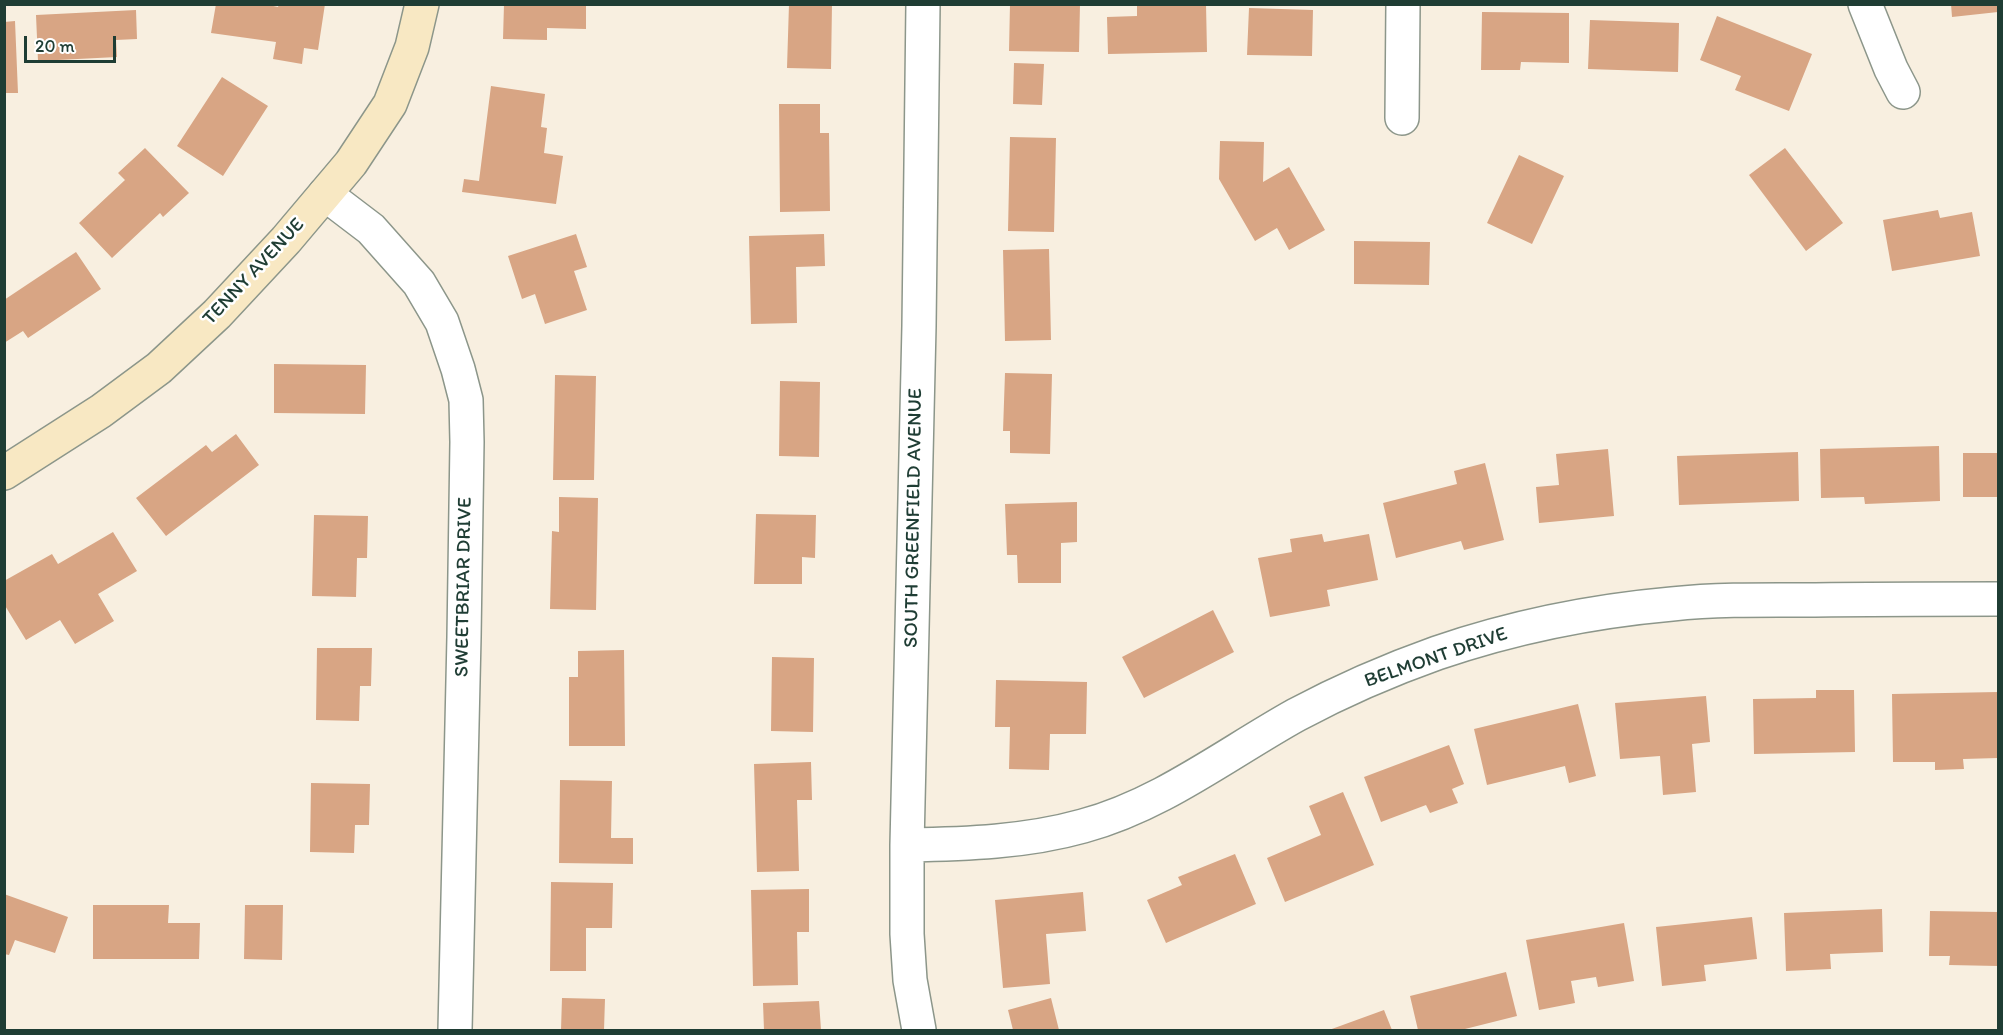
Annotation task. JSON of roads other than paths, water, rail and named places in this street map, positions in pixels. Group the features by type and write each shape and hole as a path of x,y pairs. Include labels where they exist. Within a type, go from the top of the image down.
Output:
{"street":[{"name":"TENNY AVENUE","path":"4,473 101,411 159,368 217,314 286,240 351,163 390,104 412,46 422,4"},
{"name":"SOUTH GREENFIELD AVENUE","path":"919,1030 910,980 907,934 907,845 919,326 923,4"},
{"path":"1402,118 1403,4"},
{"path":"1865,4 1891,69 1903,92"},
{"name":"SWEETBRIAR DRIVE","path":"325,194 370,229 419,283 442,322 466,400 464,637 455,1030"},
{"name":"BELMONT DRIVE","path":"907,845 1032,837 1085,826 1147,802 1297,715 1362,683 1437,653 1509,631 1587,615 1672,604 1734,600 1998,599"}]}
